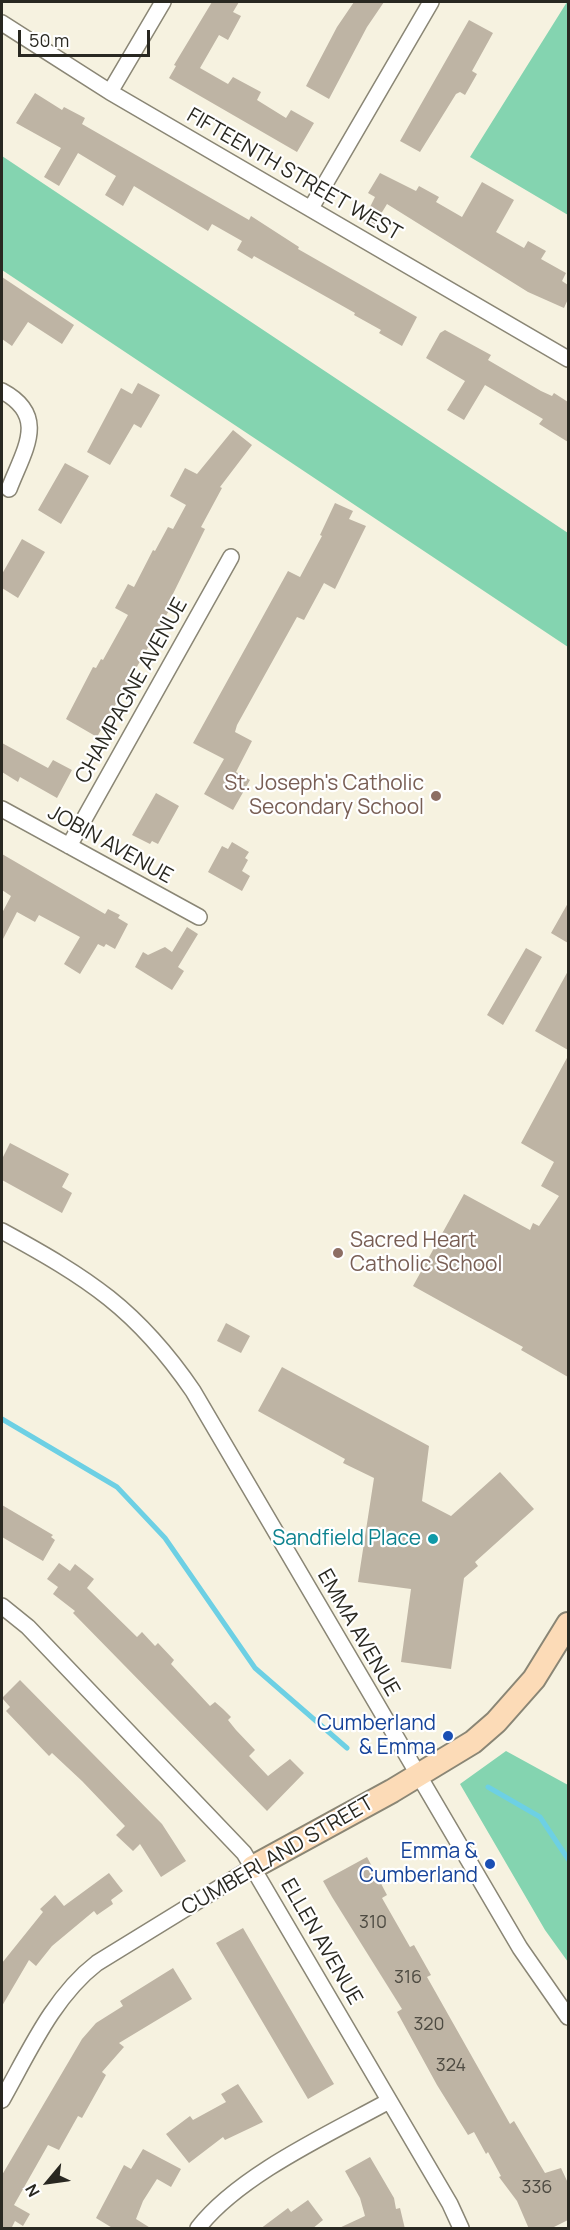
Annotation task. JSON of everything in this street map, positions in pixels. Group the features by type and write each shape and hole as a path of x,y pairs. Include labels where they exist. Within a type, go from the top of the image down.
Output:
{"street":[{"path":"110,93 163,2"},
{"path":"311,207 431,2"},
{"name":"FIFTEENTH STREET WEST","path":"2,23 110,93 311,207 568,359"},
{"path":"2,391 17,400 29,415 29,438 9,489"},
{"name":"CHAMPAGNE AVENUE","path":"69,846 231,557"},
{"name":"JOBIN AVENUE","path":"2,809 199,917"},
{"name":"EMMA AVENUE","path":"2,1231 73,1270 108,1296 141,1325 174,1364 193,1391 520,1948 568,2017"},
{"name":"ELLEN AVENUE","path":"2,1606 36,1635 244,1853 450,2204 461,2229"},
{"name":"CUMBERLAND STREET","path":"2,2100 63,1995 81,1975 252,1867 417,1776 473,1742 496,1722 534,1679 567,1629"},
{"path":"198,2229 218,2206 245,2183 389,2101"}],"green space":[{"path":"568,2 568,215 470,157"},
{"path":"2,156 568,533 568,647 2,270"},
{"path":"506,1751 568,1785 568,1962 545,1930 460,1784"}],"building":[{"path":"212,2 239,2 233,12 241,16 228,40 219,35 200,68 228,84 233,77 261,92 257,100 286,118 291,110 314,123 297,152 169,78 176,66 174,65"},
{"path":"354,2 384,2 367,27 329,99 306,86 337,27"},
{"path":"469,20 493,33 472,71 477,74 465,95 460,92 456,94 420,152 400,141"},
{"path":"35,93 62,110 64,107 85,118 82,124 249,220 251,216 299,247 298,249 417,317 402,346 379,333 381,330 354,315 355,313 254,256 252,259 237,250 242,241 212,224 208,231 134,186 123,206 105,195 116,176 78,153 59,186 44,177 61,148 16,123"},
{"path":"380,173 416,191 419,186 439,197 436,202 462,217 482,182 514,200 496,232 524,248 528,241 546,251 541,259 566,273 562,281 568,285 568,299 564,308 528,292 387,204 373,227 363,221 375,197 368,193"},
{"path":"2,277 74,325 62,344 28,322 12,346 2,339"},
{"path":"445,330 491,355 488,360 541,391 552,396 554,393 568,402 568,442 539,424 543,419 485,385 464,420 447,410 465,381 426,358 440,333"},
{"path":"138,383 160,395 141,428 134,424 110,465 87,452 121,388 132,394"},
{"path":"233,430 252,445 220,487 222,488 201,527 205,529 167,606 171,607 97,737 66,719 93,667 96,668 101,659 103,660 128,615 115,608 128,584 134,587 153,550 155,551 168,527 173,529 186,505 170,496 185,468 197,474"},
{"path":"65,463 89,476 61,524 38,510"},
{"path":"335,503 353,511 349,519 366,526 335,589 324,583 304,620 297,617 237,725 235,732 252,741 236,772 250,780 233,810 204,794 224,759 193,743 288,571 300,577 322,536 320,535"},
{"path":"22,539 45,552 18,598 2,588 2,574"},
{"path":"2,743 48,768 53,760 72,770 57,798 20,777 18,782 2,772"},
{"path":"156,793 179,806 158,844 152,841 150,844 132,835"},
{"path":"232,842 249,852 245,858 248,860 242,871 250,876 242,891 208,872 222,846 228,849"},
{"path":"2,854 105,914 108,909 120,915 118,918 128,924 115,949 106,944 104,947 98,944 80,974 64,964 80,937 39,915 35,922 17,912 2,941 2,913 11,896 2,890"},
{"path":"568,903 568,943 551,933"},
{"path":"187,927 198,934 178,967 184,971 172,990 135,967 143,952 148,955 165,947 172,952"},
{"path":"526,948 542,957 503,1025 487,1015"},
{"path":"568,971 568,1050 535,1031"},
{"path":"568,1056 568,1377 521,1350 523,1347 413,1286 464,1194 530,1230 533,1223 539,1226 559,1196 541,1186 554,1162 521,1143"},
{"path":"10,1143 69,1174 62,1187 72,1193 62,1213 2,1180 2,1159"},
{"path":"226,1323 250,1336 241,1353 217,1341"},
{"name":"Sandfield Place","path":"282,1367 429,1446 422,1501 451,1516 500,1472 534,1509 475,1562 478,1566 464,1578 451,1669 401,1662 411,1589 358,1582 374,1478 343,1463 345,1459 258,1411"},
{"path":"2,1505 53,1535 51,1537 55,1540 43,1561 2,1537"},
{"path":"59,1563 70,1571 75,1564 94,1579 87,1588 137,1637 142,1632 155,1646 158,1643 174,1660 171,1664 210,1706 215,1702 231,1717 228,1720 255,1750 249,1756 268,1776 290,1759 304,1773 267,1811 73,1613 75,1611 53,1594 58,1587 47,1579"},
{"path":"20,1680 162,1824 186,1861 161,1877 140,1844 133,1851 116,1835 125,1826 52,1753 49,1756 6,1711 10,1707 2,1698"},
{"path":"367,1857 387,1895 382,1898 410,1947 414,1945 431,1975 427,1977 510,2124 514,2121 545,2173 561,2168 568,2183 568,2220 550,2229 529,2229 517,2201 499,2177 501,2176 488,2152 486,2154 474,2132 468,2135 437,2085 397,2012 402,2009 323,1881"},
{"path":"109,1873 123,1891 111,1900 113,1904 97,1915 94,1911 52,1946 36,1966 29,1960 2,2006 2,1963 43,1912 40,1909 55,1895 64,1906"},
{"path":"243,1928 334,2084 308,2099 216,1943"},
{"path":"173,1968 192,1999 119,2043 124,2047 102,2072 106,2075 82,2118 78,2116 59,2150 48,2145 14,2205 30,2214 23,2226 15,2221 11,2229 2,2229 2,2175 82,2039 96,2023 123,2006 120,2001"},
{"path":"238,2084 263,2122 225,2140 223,2137 189,2163 166,2134 190,2116 193,2120 226,2102 221,2094"},
{"path":"143,2149 181,2169 171,2187 157,2179 143,2201 136,2219 152,2229 114,2229 96,2218 124,2165 131,2169"},
{"path":"370,2157 394,2198 396,2209 400,2208 405,2229 337,2229 365,2216 360,2198 345,2171"},
{"path":"308,2200 323,2220 312,2229 260,2229 288,2208 291,2212"}],"waterway":[{"path":"2,1419 117,1487 165,1538 255,1668 347,1748"},
{"path":"488,1787 540,1817 568,1859"}],"place":[{"name":"St. Joseph's Catholic Secondary School","path":"436,796"},
{"name":"Sacred Heart Catholic School","path":"338,1253"},
{"name":"Sandfield Place","path":"433,1539"},
{"name":"Cumberland & Emma","path":"448,1736"},
{"name":"Emma & Cumberland","path":"490,1864"}]}
